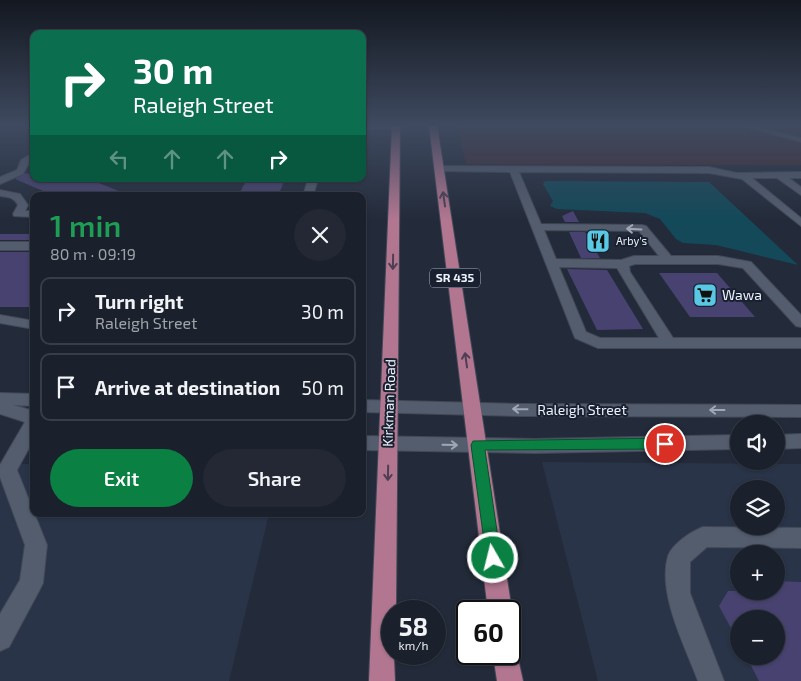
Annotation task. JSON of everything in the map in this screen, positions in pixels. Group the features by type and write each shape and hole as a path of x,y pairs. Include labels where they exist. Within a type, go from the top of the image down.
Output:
{"main road":[{"name":"Kirkman Road","path":"382,681 395,157"},
{"name":"SR 435","path":"438,157 499,600"},
{"path":"508,665 510,681"}],"street":[{"path":"0,181 20,172 29,162"},
{"path":"440,169 709,170 745,177 801,223"},
{"path":"514,170 580,335 598,343 801,343"},
{"path":"737,175 801,175"},
{"path":"779,175 801,192"},
{"path":"0,194 14,194 20,198 23,205 18,214 30,214"},
{"path":"537,227 642,228 668,260"},
{"path":"0,246 30,246"},
{"path":"551,263 622,264 634,260 718,260 747,265 801,323"},
{"path":"622,264 624,272 668,343"},
{"path":"0,319 30,324"},
{"path":"0,399 30,400"},
{"name":"Raleigh Street","path":"366,406 801,411"},
{"path":"0,408 30,417"},
{"path":"0,638 30,583 32,573 36,545 7,470 30,429"},
{"path":"785,442 801,441"},
{"path":"366,443 478,445 730,442"},
{"path":"710,681 678,593 679,557 703,537 801,538"}],"shaded area":[{"path":"464,157 801,157 801,165 466,164"},
{"path":"545,181 709,182 798,265 716,245 683,243 676,239 660,219 645,213 557,209 550,206 553,201 543,184"},
{"path":"542,462 730,463 730,470 785,470 785,464 801,464 801,681 598,681"},
{"path":"0,464 30,464 30,517 268,517 229,681 0,681"}],"building":[{"path":"26,173 30,174 30,182 96,182 121,192 46,192 15,179"},
{"path":"245,182 284,182 280,192 240,192"},
{"path":"573,211 579,222 565,222 562,216"},
{"path":"569,232 585,232 600,258 581,258"},
{"path":"0,234 30,234 30,240 0,240"},
{"path":"0,252 30,252 30,307 0,307"},
{"path":"567,269 607,270 643,329 597,330"},
{"name":"Wawa","path":"659,273 717,273 755,317 690,317"},
{"path":"785,581 801,582 801,681 759,681 751,665 785,665 785,610 730,610 730,626 719,606 728,591 730,591 730,600 785,600"}],"place":[{"name":"Arby's","path":"598,241"},
{"name":"Wawa","path":"705,295"}],"route":[{"path":"493,558 478,445 665,444"}]}
